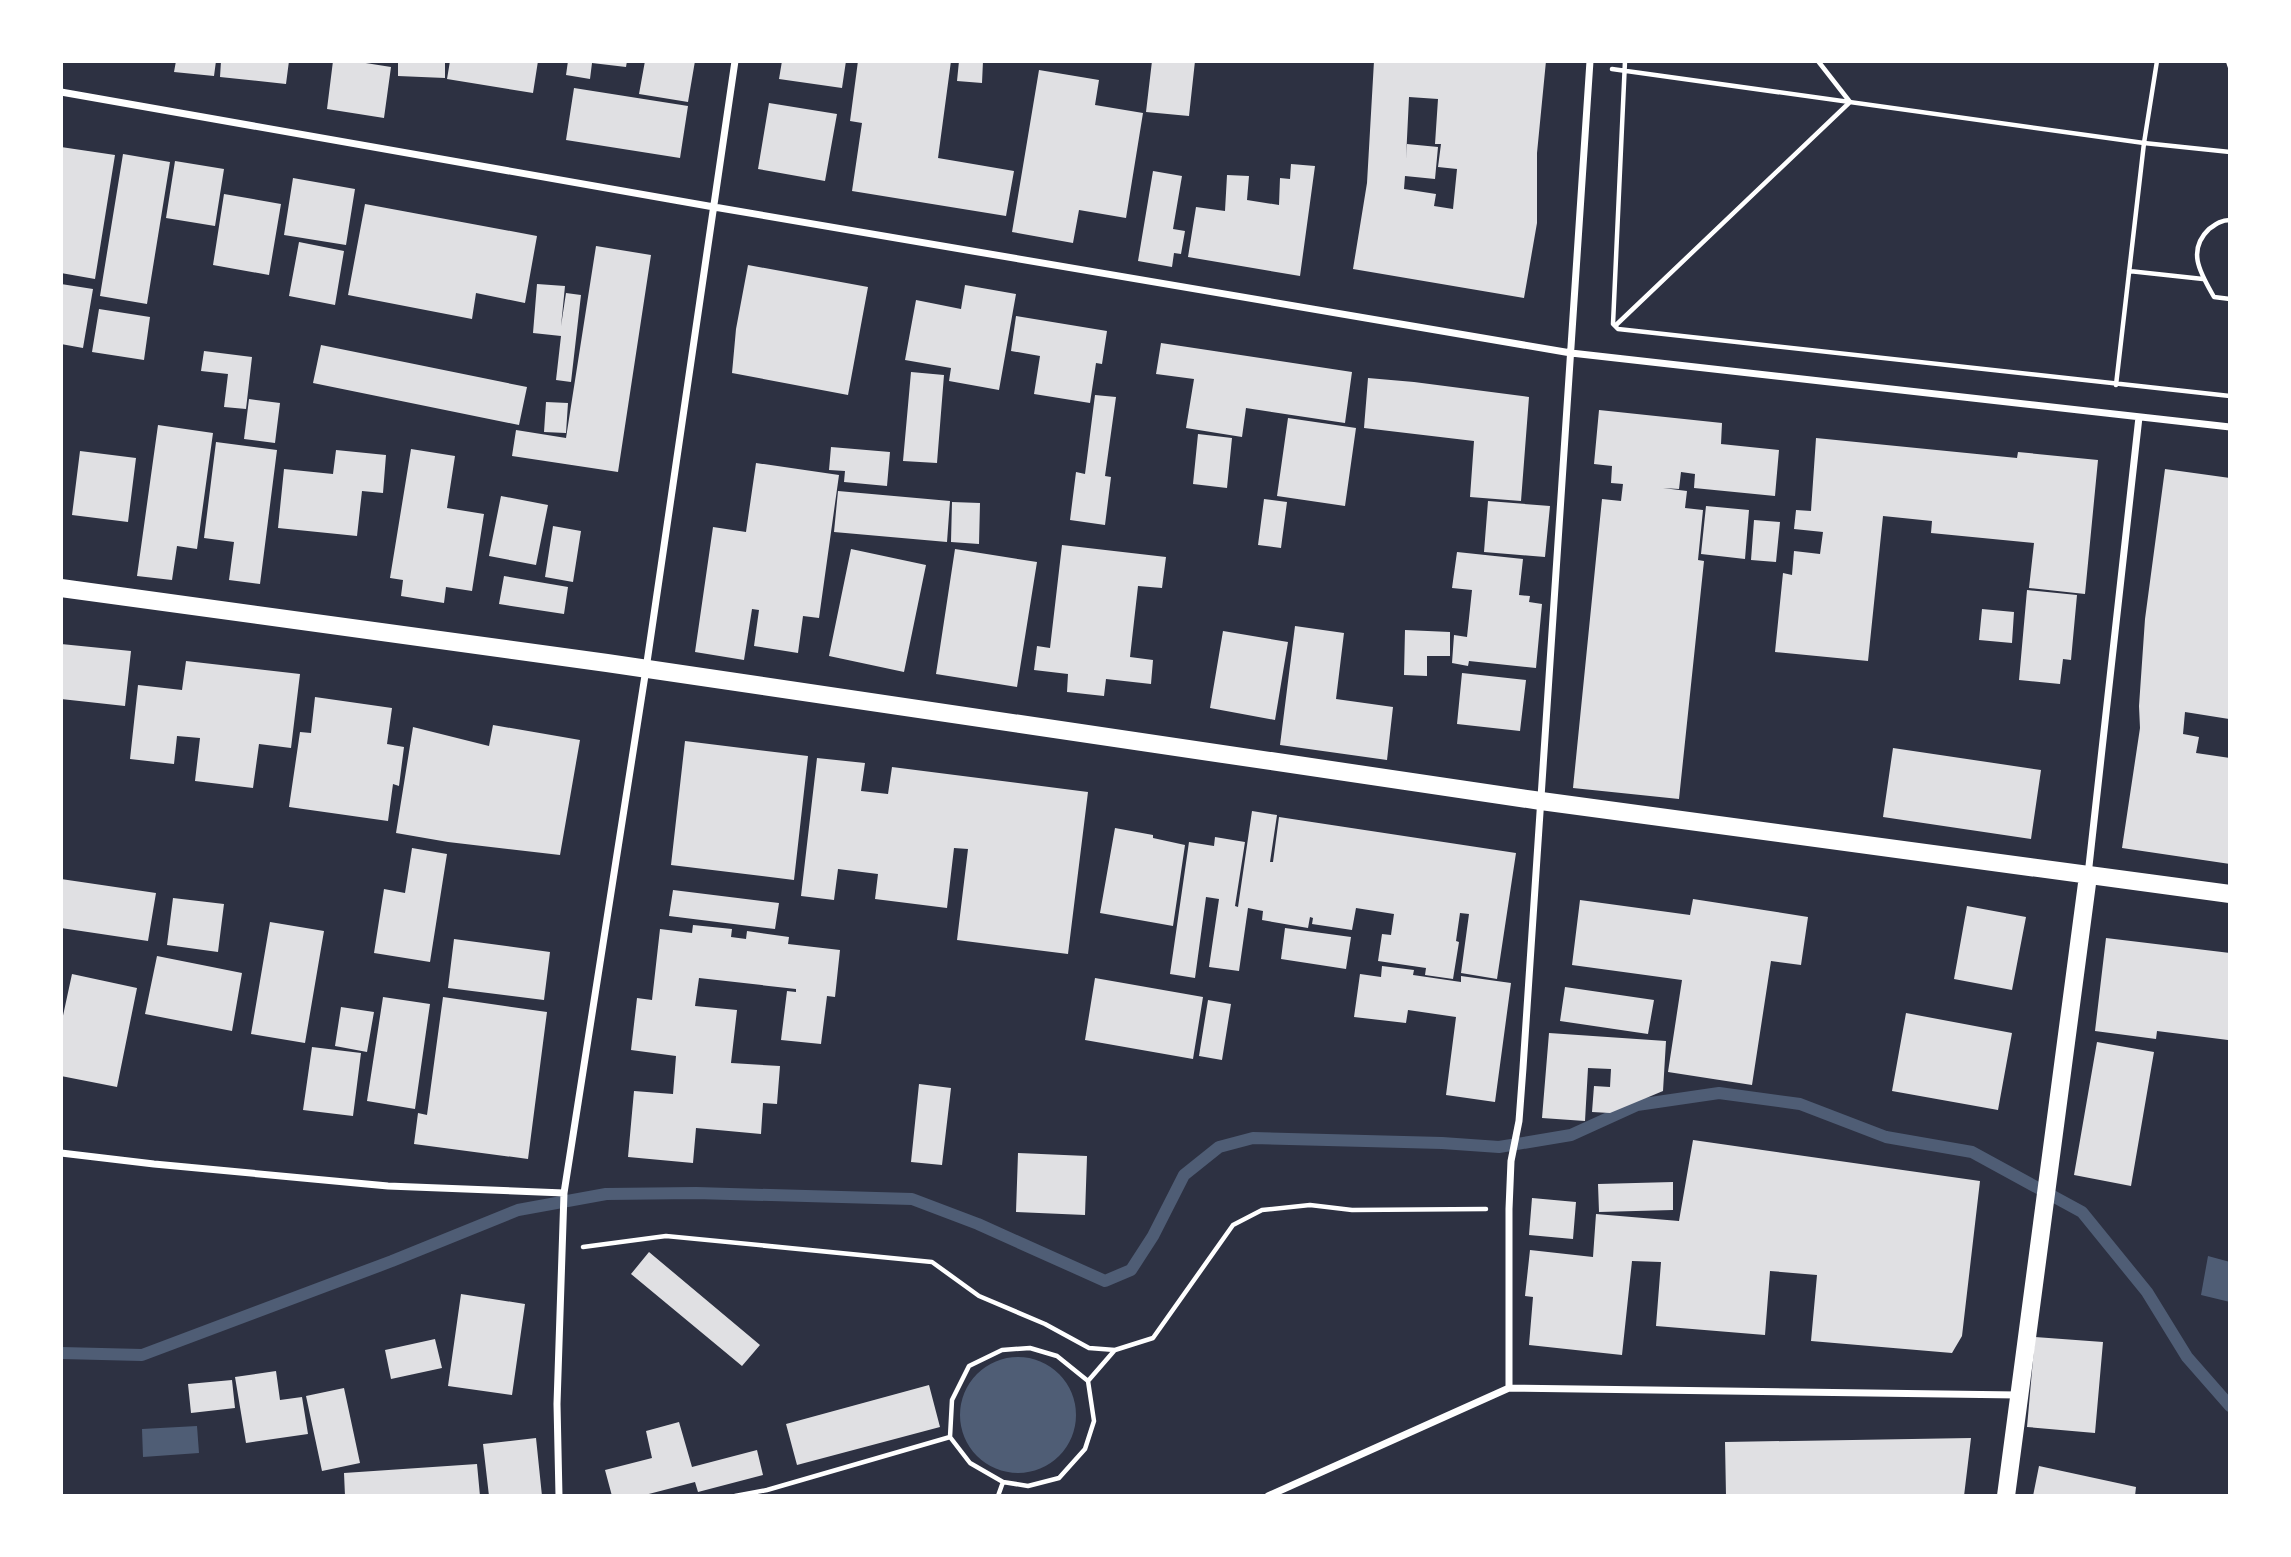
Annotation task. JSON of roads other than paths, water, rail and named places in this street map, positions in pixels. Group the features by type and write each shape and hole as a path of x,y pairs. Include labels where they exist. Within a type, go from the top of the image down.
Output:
{"main road":[{"path":"61,588 646,669 1541,801 2230,894"},
{"path":"2006,1496 2088,876"}],"street":[{"path":"559,1496 558,1404 564,1194 646,669 735,61"},
{"path":"1509,1388 1511,1161 1523,1068 1590,64"},
{"path":"61,92 1571,353 2230,427"},
{"path":"2088,876 2139,417"},
{"path":"61,1153 388,1186 564,1194"},
{"path":"1268,1496 1509,1388 2020,1395"}],"water":[{"path":"2208,1256 2230,1262 2230,1302 2201,1295"},
{"path":"1018,1357 1040,1362 1059,1374 1071,1393 1076,1415 1071,1437 1059,1456 1040,1468 1018,1473 996,1468 977,1456 965,1437 960,1415 965,1393 977,1374 996,1362"},
{"path":"197,1426 199,1453 143,1457 142,1429"}],"waterway":[{"path":"61,1353 142,1355 392,1261 518,1210 606,1194 696,1193 912,1199 978,1224 1105,1281 1131,1270 1153,1236 1184,1175 1219,1147 1253,1138 1499,1147 1571,1135 1637,1105 1719,1093 1800,1104 1886,1137 1972,1152 2082,1212 2147,1292 2187,1357 2230,1406"}]}
